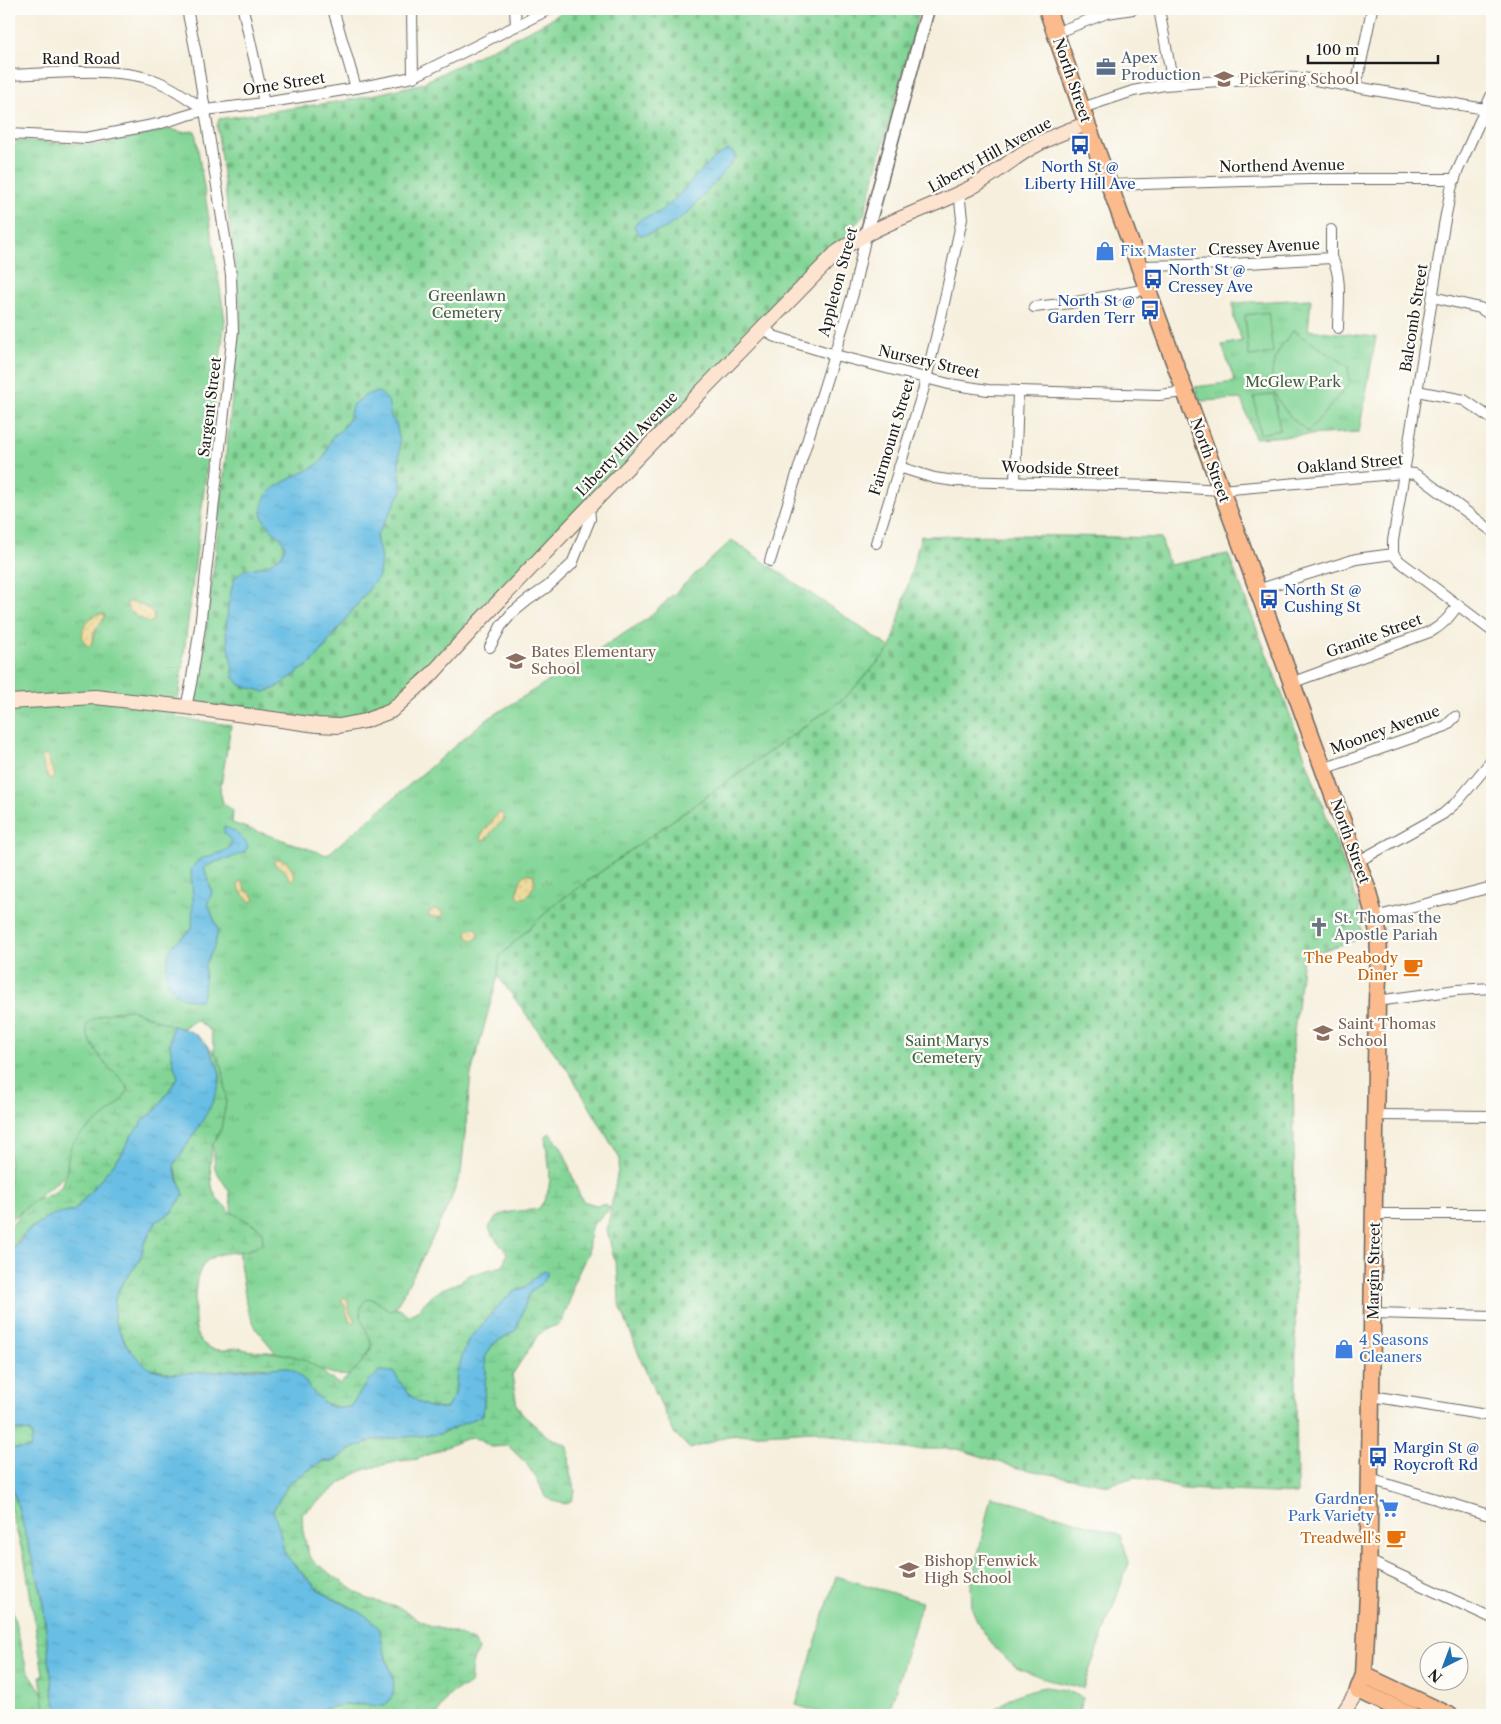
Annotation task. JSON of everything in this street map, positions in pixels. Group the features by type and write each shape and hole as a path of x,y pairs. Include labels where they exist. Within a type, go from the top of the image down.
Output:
{"highway":[{"name":"North Street","path":"1047,9 1087,124 1367,888 1374,915"},
{"name":"Margin Street","path":"1358,1690 1364,1675 1367,1642 1369,1561 1379,957 1374,915"},
{"path":"1364,1675 1449,1715"},
{"path":"1358,1690 1411,1715"}],"main road":[{"name":"Liberty Hill Avenue","path":"9,702 95,697 339,726 380,716 391,711 432,674 589,507 828,260 846,246 972,187 1031,148 1087,124"},
{"name":"Margin Street","path":"1342,1715 1358,1690"}],"street":[{"name":"Sargent Street","path":"186,9 196,52 231,275 234,331 200,627 186,707"},
{"path":"243,9 264,103"},
{"path":"334,9 356,88"},
{"path":"412,9 413,77"},
{"path":"514,9 516,26"},
{"name":"Orne Street","path":"9,134 86,138 158,124 205,110 264,103 413,77 550,9"},
{"name":"Appleton Street","path":"770,561 853,294 866,236 928,9"},
{"path":"1055,32 1107,13 1133,9"},
{"path":"1159,9 1173,84"},
{"path":"1356,87 1372,9"},
{"name":"Rand Road","path":"9,75 111,72 134,75 157,82 178,92 205,110"},
{"path":"1082,108 1149,87 1275,77 1303,78 1486,109"},
{"name":"Balcomb Street","path":"1393,554 1393,541 1444,225 1455,179 1492,94"},
{"name":"Northend Avenue","path":"1110,185 1309,179 1455,179"},
{"name":"Fairmount Street","path":"876,543 910,436 926,377 962,220 960,192"},
{"path":"1331,230 1331,258 1335,263 1338,280 1338,328"},
{"name":"Cressey Avenue","path":"1140,266 1233,264 1331,258"},
{"path":"1034,307 1071,303 1148,289"},
{"path":"1433,297 1480,308 1492,316"},
{"name":"Nursery Street","path":"764,327 773,336 835,355 961,387 988,390 1159,395 1185,392"},
{"path":"1015,482 1018,391"},
{"path":"1417,391 1464,400 1492,419"},
{"name":"Woodside Street","path":"899,467 943,480 1221,490"},
{"name":"Oakland Street","path":"1221,490 1404,473 1415,474 1492,531"},
{"path":"490,647 501,626 512,613 547,587 572,564 590,519 589,507"},
{"path":"1257,590 1356,558 1393,554 1398,560 1492,631"},
{"name":"Granite Street","path":"1292,683 1432,631 1447,620 1458,605"},
{"name":"Mooney Avenue","path":"1323,769 1438,730 1446,726 1455,717"},
{"path":"1357,862 1443,814 1458,800 1492,760"},
{"path":"1374,915 1492,887"},
{"path":"1377,1000 1458,990 1492,988"},
{"path":"1376,1115 1492,1116"},
{"path":"1374,1214 1492,1214"},
{"path":"1373,1313 1492,1316"},
{"path":"1372,1396 1492,1416"},
{"path":"1370,1479 1492,1516"},
{"path":"1369,1561 1492,1618"}],"green space":[{"name":"Greenlawn Cemetery","path":"568,9 920,9 864,215 399,698 367,716 333,721 196,703 215,557 241,314 217,127 219,119 355,99 420,84 542,24"},
{"path":"170,129 181,132 195,131 225,320 176,718 231,725 220,791 223,803 233,811 232,823 327,855 483,722 647,619 732,540 891,648 846,697 554,905 500,956 498,976 471,1074 461,1173 450,1202 427,1249 401,1298 354,1376 338,1375 281,1359 257,1330 247,1309 229,1191 215,1169 212,1134 222,1099 211,1031 196,1020 183,1028 160,1057 135,1102 64,1176 9,1221 9,140 96,145"},
{"name":"McGlew Park","path":"1311,299 1308,330 1376,337 1359,432 1255,438 1241,399 1200,401 1195,387 1235,382 1222,345 1242,341 1234,319 1233,303"},
{"path":"1268,312 1273,353 1249,356 1245,315"},
{"path":"1293,331 1348,366 1350,383 1308,432 1284,409 1273,385 1272,373 1275,360"},
{"path":"1274,394 1280,430 1260,434 1254,397"},
{"name":"Saint Marys Cemetery","path":"1017,535 1161,538 1169,565 1228,554 1290,715 1359,907 1362,938 1303,957 1293,1041 1297,1494 1183,1489 1135,1477 1108,1485 1018,1468 958,1449 905,1449 815,1431 727,1436 690,1449 674,1433 643,1365 619,1303 618,1275 607,1230 620,1159 571,1075 498,976 500,956 554,905 846,697 891,648 921,536"},
{"path":"129,1009 173,1026 170,1046 178,1077 156,1110 145,1119 131,1136 121,1155 74,1211 56,1216 30,1228 16,1244 9,1248 9,1228 23,1209 60,1188 65,1178 69,1153 73,1143 110,1112 123,1098 128,1089 122,1079 102,1059 87,1034 87,1025 100,1016"},
{"path":"209,1048 214,1052 222,1066 226,1102 221,1129 212,1146 210,1166 212,1187 216,1197 231,1212 258,1227 262,1232 263,1242 249,1250 217,1255 204,1264 201,1269 195,1291 196,1330 202,1342 213,1349 238,1348 280,1353 300,1358 312,1364 340,1384 362,1362 371,1348 371,1342 360,1310 368,1298 375,1300 390,1311 397,1308 410,1315 417,1311 431,1296 442,1289 460,1282 469,1275 503,1266 507,1253 489,1228 493,1221 504,1214 538,1209 544,1201 548,1193 550,1175 545,1137 549,1133 556,1140 565,1156 583,1201 609,1206 609,1210 594,1223 590,1231 588,1253 573,1284 572,1294 562,1321 538,1335 512,1375 517,1406 523,1415 547,1436 566,1445 569,1452 570,1473 575,1491 572,1500 566,1504 552,1501 545,1496 526,1463 508,1446 491,1447 475,1438 465,1439 418,1459 400,1461 361,1471 345,1480 302,1514 303,1532 309,1556 314,1562 368,1599 400,1608 430,1626 453,1632 475,1642 478,1650 472,1666 471,1683 449,1696 443,1703 438,1715 306,1715 340,1705 376,1707 393,1678 385,1654 350,1606 332,1598 317,1588 288,1558 281,1546 280,1533 272,1510 290,1482 323,1461 333,1461 373,1439 440,1434 483,1415 485,1358 493,1344 516,1330 529,1294 545,1280 540,1273 525,1287 514,1292 503,1301 469,1339 457,1373 455,1394 447,1408 429,1407 422,1404 409,1394 394,1372 367,1383 350,1407 341,1408 319,1399 297,1373 259,1367 206,1373 171,1374 148,1368 130,1351 114,1320 115,1299 121,1285 140,1260 144,1244 157,1221 171,1213 184,1195 174,1165 203,1119 220,1082 220,1073"},
{"path":"9,1429 31,1432 33,1438 30,1448 17,1449 9,1447"},
{"path":"9,1478 42,1594 53,1694 59,1715 46,1715 40,1676 43,1676 43,1674 25,1561 9,1504"},
{"path":"991,1496 1121,1535 1129,1563 1083,1688 1048,1680 1016,1667 996,1649 980,1627 972,1609 971,1586"},
{"path":"836,1576 922,1602 888,1715 828,1715 796,1705"},
{"path":"9,1597 26,1667 56,1715 9,1715"},
{"path":"1045,1687 1066,1690 1083,1698 1078,1715 989,1715 1015,1696"}],"sand":[{"path":"127,602 138,604 149,610 154,615 153,621 148,623 131,612 128,609"},
{"path":"98,614 104,614 105,617 95,631 91,645 88,646 84,642 82,633 89,620"},
{"path":"45,754 48,756 55,775 53,779 48,778 44,768 42,758"},
{"path":"499,813 503,814 504,820 487,839 482,840 480,837"},
{"path":"276,859 283,860 291,866 295,876 293,880 289,879 285,870 275,865"},
{"path":"527,874 533,874 535,884 527,897 520,898 517,895 520,883 522,877"},
{"path":"240,881 243,882 245,890 252,894 255,899 252,902 241,892 238,886"},
{"path":"434,909 442,911 442,917 428,916 429,912"},
{"path":"473,928 479,934 473,940 467,934"},
{"path":"344,1297 347,1298 350,1313 355,1320 354,1323 349,1320 344,1303 341,1301"}],"water":[{"path":"729,150 733,152 735,159 688,213 664,229 649,234 641,235 637,233 634,226 638,221 666,208 707,165"},
{"path":"379,392 388,400 391,417 396,423 400,442 399,466 402,491 376,537 381,557 379,576 313,662 274,689 265,692 240,685 234,677 226,632 228,605 234,579 244,570 265,566 281,556 285,547 263,518 263,503 267,495 274,488 322,461 333,436 347,423 352,405 368,394"},
{"path":"224,827 238,834 248,846 245,852 215,862 204,868 212,892 208,903 218,930 215,945 205,964 204,992 200,1000 191,1000 177,994 168,983 166,968 168,955 173,945 192,929 191,870 198,860 230,847 231,841 224,833"},
{"path":"173,1026 197,1035 205,1043 220,1076 219,1086 209,1109 174,1165 184,1194 171,1213 157,1221 144,1244 140,1260 121,1285 115,1299 114,1320 126,1344 148,1368 171,1374 286,1367 297,1373 325,1403 340,1408 350,1407 367,1383 380,1371 394,1372 409,1394 422,1404 429,1407 447,1408 455,1394 457,1373 469,1339 503,1301 514,1292 525,1287 540,1273 548,1270 545,1280 529,1294 516,1330 493,1344 485,1358 483,1415 440,1434 373,1440 350,1450 333,1461 323,1461 290,1482 273,1510 285,1553 299,1571 320,1591 363,1614 378,1627 394,1686 393,1693 385,1706 343,1705 306,1715 59,1715 53,1694 42,1594 9,1478 9,1447 17,1449 30,1448 33,1438 30,1432 9,1429 9,1248 19,1244 25,1233 49,1216 74,1211 121,1155 131,1136 145,1119 156,1110 178,1077 170,1046"}],"place":[{"name":"Apex Production","path":"1106,67"},
{"name":"Pickering School","path":"1224,79"},
{"name":"North St @ Liberty Hill Ave","path":"1080,145"},
{"name":"Fix Master","path":"1105,251"},
{"name":"North St @ Cressey Ave","path":"1153,279"},
{"name":"North St @ Garden Terr","path":"1150,310"},
{"name":"North St @ Cushing St","path":"1269,599"},
{"name":"Bates Elementary School","path":"516,661"},
{"name":"St. Thomas the Apostle Pariah","path":"1319,927"},
{"name":"The Peabody Diner","path":"1413,967"},
{"name":"Saint Thomas School","path":"1323,1033"},
{"name":"4 Seasons Cleaners","path":"1344,1349"},
{"name":"Margin St @ Roycroft Rd","path":"1378,1457"},
{"name":"Gardner Park Variety","path":"1389,1508"},
{"name":"Treadwell's","path":"1396,1538"},
{"name":"Bishop Fenwick High School","path":"909,1570"}]}
